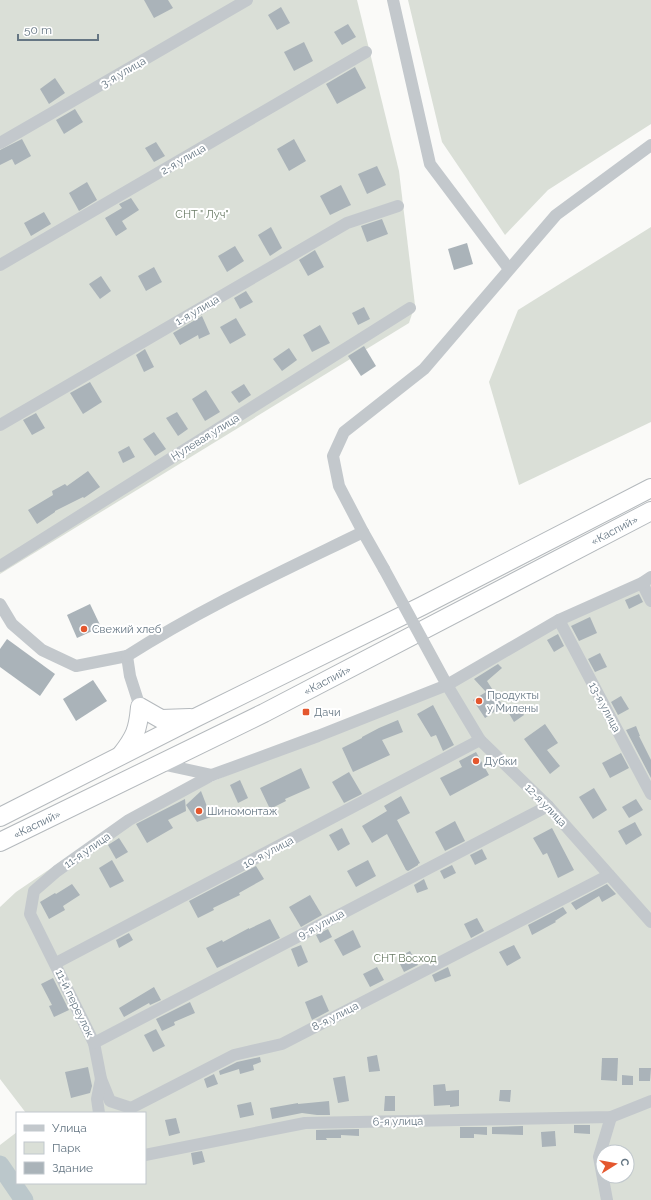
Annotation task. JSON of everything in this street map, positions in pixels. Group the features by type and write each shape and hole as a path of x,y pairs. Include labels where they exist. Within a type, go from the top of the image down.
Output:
{"highway":[{"name":"«Каспий»","path":"0,817 195,718 422,606 651,488"},
{"name":"«Каспий»","path":"0,842 264,714 651,511"},
{"path":"120,756 133,739 139,721 140,707 161,719 195,718"}],"street":[{"name":"3-я улица","path":"0,143 247,0"},
{"path":"393,0 430,164 510,269"},
{"name":"2-я улица","path":"0,265 366,52"},
{"name":"12-я улица","path":"651,145 556,214 424,369 344,432 333,456 339,486 447,685 480,740 548,806 651,922"},
{"name":"1-я улица","path":"0,425 347,223 398,206"},
{"name":"Нулевая улица","path":"0,566 410,308"},
{"path":"0,604 12,624 42,650 76,666 127,656 160,634 363,532"},
{"path":"646,580 651,601"},
{"name":"11-я улица","path":"56,963 30,914 34,891 57,871 129,820 212,775 318,736 447,685 559,620 646,580"},
{"name":"13-я улица","path":"559,620 651,794"},
{"path":"127,656 130,676 140,707"},
{"name":"10-я улица","path":"56,963 480,740"},
{"path":"161,764 212,775"},
{"name":"9-я улица","path":"94,1043 548,806"},
{"name":"8-я улица","path":"94,1043 102,1079 110,1101 131,1108 234,1055 282,1044 609,875"},
{"name":"11-й переулок","path":"56,963 94,1043"},
{"path":"99,1112 96,1099 102,1079"},
{"name":"6-я улица","path":"146,1154 304,1123 611,1117 651,1101"},
{"path":"607,1200 599,1157 611,1117"}],"green space":[{"name":"СНТ \" Луч\"","path":"0,0 357,0 399,171 415,305 409,323 0,574"},
{"path":"408,0 651,0 651,124 548,190 505,235 442,142"},
{"path":"651,227 651,422 519,485 489,382 518,310"},
{"name":"СНТ Восход","path":"651,572 651,1200 0,1200 0,1145 16,1133 16,1184 146,1184 146,1112 25,1112 0,1079 0,907 16,892 125,818 433,689"}],"building":[{"path":"144,0 168,0 173,8 154,18"},
{"path":"281,7 290,23 277,30 268,15"},
{"path":"348,24 356,37 342,45 334,32"},
{"path":"304,42 313,61 294,71 284,52"},
{"path":"355,67 366,88 337,104 326,84"},
{"path":"55,78 65,93 49,104 40,89"},
{"path":"75,109 83,122 64,134 56,120"},
{"path":"22,139 31,156 15,165 12,159 0,165 0,150"},
{"path":"294,139 306,161 289,171 277,149"},
{"path":"156,142 165,156 154,162 145,148"},
{"path":"377,166 386,185 367,194 358,174"},
{"path":"87,182 97,200 79,211 69,193"},
{"path":"341,185 351,205 330,215 320,196"},
{"path":"131,198 139,210 122,221 127,229 116,236 105,218 122,208 119,204"},
{"path":"44,212 51,224 31,236 24,223"},
{"path":"382,219 388,234 367,242 361,226"},
{"path":"271,227 282,248 270,256 258,235"},
{"path":"467,243 473,264 454,270 448,249"},
{"path":"235,246 244,261 227,272 218,256"},
{"path":"315,250 324,267 308,276 299,260"},
{"path":"154,267 162,282 146,291 138,276"},
{"path":"101,276 111,291 100,299 89,284"},
{"path":"246,291 253,302 240,309 234,298"},
{"path":"364,307 370,319 358,325 352,313"},
{"path":"202,316 210,334 199,339 198,335 180,345 173,333"},
{"path":"236,318 246,335 230,344 220,327"},
{"path":"320,325 330,343 312,352 303,335"},
{"path":"364,346 376,366 361,376 348,356"},
{"path":"289,348 297,360 282,371 273,359"},
{"path":"145,349 154,367 144,372 136,355"},
{"path":"90,382 102,402 83,414 70,393"},
{"path":"244,384 251,395 239,403 231,392"},
{"path":"206,390 220,412 205,421 192,399"},
{"path":"177,412 188,429 178,436 166,418"},
{"path":"36,413 45,428 32,435 23,420"},
{"path":"154,432 166,449 155,456 143,439"},
{"path":"129,446 135,457 123,463 118,452"},
{"path":"88,471 100,487 84,498 83,497 55,511 37,524 28,510 53,495 52,491 65,484 67,486"},
{"path":"639,594 643,602 629,609 625,600"},
{"path":"90,604 101,627 77,638 67,615"},
{"path":"590,617 597,633 579,641 571,626"},
{"path":"558,634 564,646 554,652 547,640"},
{"path":"7,639 55,674 40,696 0,667 0,649"},
{"path":"600,653 607,667 595,672 588,659"},
{"path":"498,664 502,668 487,681 503,706 485,718 473,700 486,692 474,679"},
{"path":"93,680 107,701 76,721 63,699"},
{"path":"621,696 629,709 618,715 611,702"},
{"path":"517,704 524,715 514,722 507,710"},
{"path":"433,705 454,745 443,751 436,735 431,737 417,714"},
{"path":"398,720 403,732 382,740 390,755 353,772 342,748 379,728"},
{"path":"545,724 558,743 547,750 560,766 550,774 524,739"},
{"path":"636,726 639,736 651,760 651,778 626,730"},
{"path":"476,752 489,775 450,796 440,778 462,767 459,761"},
{"path":"621,753 629,768 610,778 602,763"},
{"path":"301,768 310,788 285,799 286,801 270,809 260,788"},
{"path":"349,772 362,794 344,803 332,782"},
{"path":"240,780 248,798 238,803 230,785"},
{"path":"594,788 607,810 593,819 579,797"},
{"name":"Шиномонтаж","path":"201,791 211,817 197,822 186,805"},
{"path":"401,796 410,813 397,820 420,863 408,871 406,870 387,834 372,843 362,826 387,811 384,806"},
{"path":"185,799 186,811 168,820 173,828 147,843 136,824"},
{"path":"636,799 643,810 629,818 622,807"},
{"path":"455,821 465,841 445,851 435,832"},
{"path":"635,822 642,835 626,845 618,831"},
{"path":"342,828 350,844 338,851 329,835"},
{"path":"552,828 574,870 558,878 547,853 543,855 533,838"},
{"path":"119,838 128,852 116,859 108,845"},
{"path":"482,849 487,859 475,865 470,855"},
{"path":"112,860 124,881 110,888 99,868"},
{"path":"368,860 376,876 356,887 347,871"},
{"path":"452,865 456,873 444,879 440,871"},
{"path":"256,866 264,879 239,893 240,895 213,908 214,910 198,918 189,901"},
{"path":"424,879 428,889 417,893 414,885"},
{"path":"72,884 80,895 63,906 65,910 49,919 40,902"},
{"path":"607,884 616,894 602,902 599,896 576,910 571,903"},
{"path":"310,895 322,915 301,927 289,907"},
{"path":"563,907 567,913 555,921 556,922 532,935 528,925"},
{"path":"477,918 484,931 471,938 464,924"},
{"path":"270,919 280,938 217,968 206,948 222,940 223,942"},
{"path":"328,929 332,937 320,943 316,935"},
{"path":"353,930 361,947 343,956 334,940"},
{"path":"129,933 133,940 119,948 116,940"},
{"path":"301,945 308,962 298,967 291,949"},
{"path":"514,945 521,958 507,966 499,952"},
{"path":"410,951 418,965 404,972 397,958"},
{"path":"377,967 384,980 370,987 363,974"},
{"path":"448,967 451,976 435,982 432,975"},
{"path":"53,978 69,1010 54,1017 49,1006 52,1005 41,984"},
{"path":"154,987 161,1000 150,1005 149,1003 124,1017 119,1008"},
{"path":"322,995 329,1011 312,1020 305,1002"},
{"path":"190,1002 195,1013 174,1022 175,1025 162,1031 156,1019"},
{"path":"156,1029 165,1046 153,1052 144,1035"},
{"path":"377,1055 380,1071 369,1072 367,1057"},
{"path":"260,1057 261,1062 253,1065 254,1070 240,1074 239,1069 220,1075 219,1071 237,1062"},
{"path":"602,1058 618,1058 617,1081 601,1080"},
{"path":"88,1067 92,1086 90,1093 71,1098 65,1072"},
{"path":"639,1068 651,1068 650,1081 639,1081"},
{"path":"214,1074 218,1084 207,1088 204,1079"},
{"path":"622,1075 633,1076 633,1085 622,1085"},
{"path":"345,1076 349,1101 338,1103 333,1078"},
{"path":"445,1084 446,1091 459,1090 459,1106 434,1106 433,1085"},
{"path":"500,1090 511,1090 510,1102 499,1101"},
{"path":"385,1096 395,1096 395,1111 384,1111"},
{"path":"329,1101 330,1115 302,1113 272,1119 270,1108 298,1103"},
{"path":"251,1102 254,1115 240,1118 237,1105"},
{"path":"176,1118 180,1133 169,1136 165,1120"},
{"path":"574,1125 590,1125 590,1134 574,1133"},
{"path":"523,1126 523,1135 492,1134 492,1127"},
{"path":"460,1127 487,1127 487,1135 474,1134 474,1138 460,1138"},
{"path":"359,1129 359,1136 341,1135 341,1138 316,1140 316,1130"},
{"path":"555,1131 556,1146 542,1147 541,1132"},
{"path":"202,1151 205,1162 193,1165 191,1153"}],"waterway":[{"path":"0,1165 24,1200"}],"place":[{"name":"Свежий хлеб","path":"84,629"},
{"name":"Продукты у Милены","path":"479,701"},
{"name":"Дачи","path":"306,712"},
{"name":"Дубки","path":"476,761"},
{"name":"Шиномонтаж","path":"199,811"}]}
